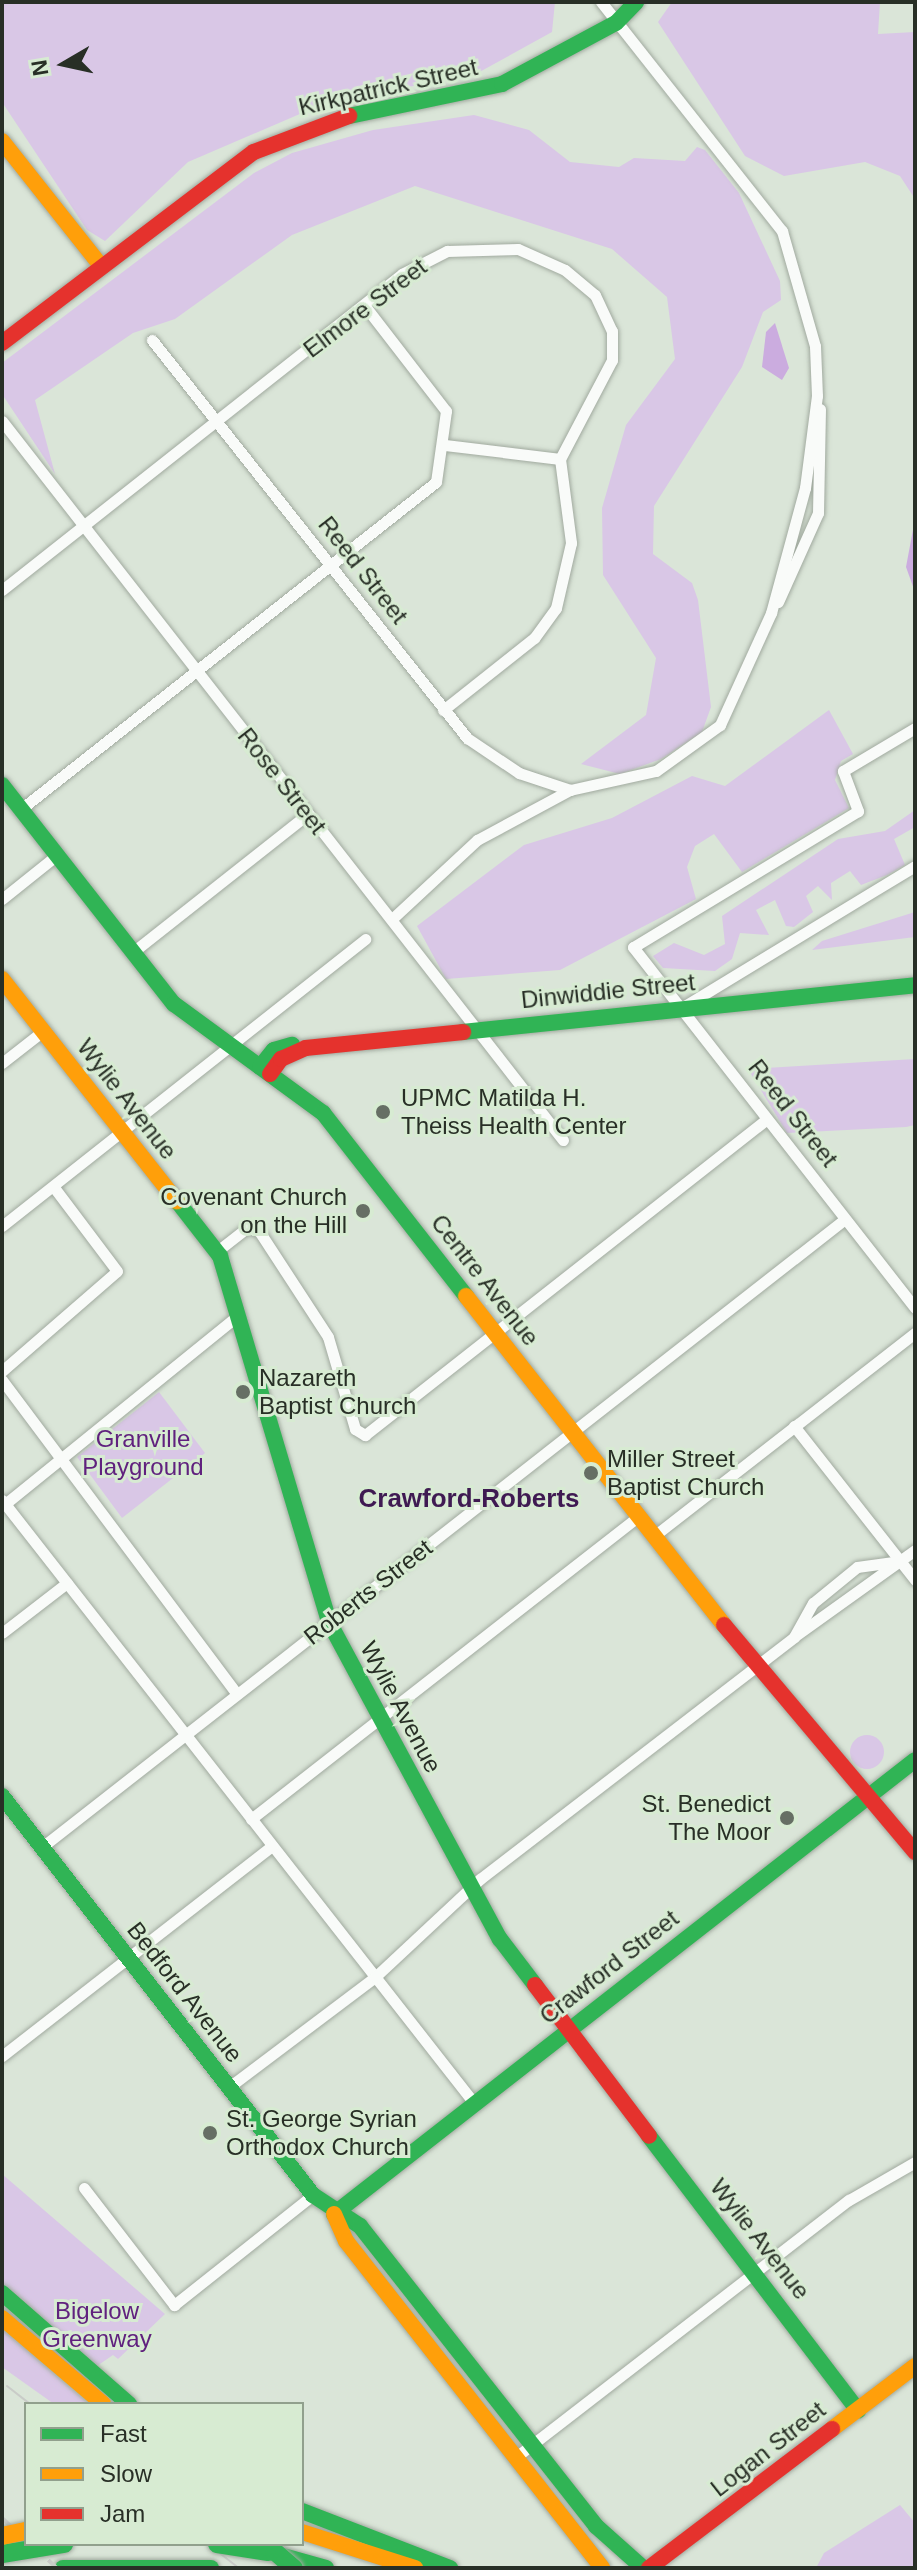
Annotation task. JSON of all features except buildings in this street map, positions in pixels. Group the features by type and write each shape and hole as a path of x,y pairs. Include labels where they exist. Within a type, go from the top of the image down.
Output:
{"main road":[{"name":"Kirkpatrick Street","path":"2,343 254,152 336,119 502,84 616,23 636,2"},
{"path":"2,141 101,266"},
{"name":"Centre Avenue","path":"2,785 174,1004 230,1048 323,1113 756,1666 864,1800 915,1852"},
{"name":"Wylie Avenue","path":"2,979 216,1252 238,1315 329,1622 472,1888 567,2031 755,2270 858,2410"},
{"name":"Dinwiddie Street","path":"265,1071 281,1059 306,1048 476,1028 915,985"},
{"name":"Crawford Street","path":"334,2214 915,1760"},
{"name":"Bedford Avenue","path":"2,1796 313,2195 334,2214 360,2226 596,2526 643,2568"},
{"name":"Centre Avenue","path":"899,1838 915,1866"},
{"name":"Bedford Avenue","path":"334,2214 346,2241 602,2568"},
{"path":"2,2293 127,2402"},
{"path":"2,2318 101,2402"},
{"name":"Logan Street","path":"649,2568 915,2366"},
{"path":"304,2512 450,2568"},
{"path":"2,2536 24,2531"},
{"path":"304,2535 381,2568"},
{"path":"304,2535 415,2568"},
{"path":"2,2554 52,2546"},
{"path":"242,2546 267,2548 326,2568"},
{"path":"267,2548 294,2568"},
{"path":"63,2568 211,2568"}],"street":[{"path":"601,2 782,231 805,297 824,458 818,513 799,567 771,613"},
{"name":"Elmore Street","path":"2,590 424,261 482,245 543,259 588,287 612,331 612,360 560,459"},
{"path":"21,809 436,482 445,445 446,411 364,305"},
{"name":"Reed Street","path":"152,340 443,710 489,755 570,790"},
{"path":"393,918 477,840 570,790 633,779 690,754 734,706 771,613 805,488 817,396"},
{"name":"Rose Street","path":"2,421 308,814 393,918 563,1140"},
{"path":"443,710 534,638 556,608 571,543 560,459 445,445"},
{"name":"Reed Street","path":"915,728 843,771 858,811 633,947 915,1308"},
{"path":"133,952 308,814"},
{"path":"2,899 57,855"},
{"path":"681,1008 915,866"},
{"path":"2,1226 365,939"},
{"path":"2,1063 43,1031"},
{"path":"216,1252 254,1226 328,1337 359,1436 767,1119"},
{"path":"2,1371 115,1278 115,1265 53,1186"},
{"name":"Roberts Street","path":"42,1847 845,1219"},
{"path":"238,1315 63,1458 4,1502 474,2103"},
{"path":"654,1536 915,1333"},
{"path":"2,1380 237,1694"},
{"path":"794,1426 915,1580"},
{"path":"251,1819 638,1517"},
{"path":"229,2087 375,1977 472,1888 794,1637 821,1624 915,1550"},
{"path":"794,1637 807,1609 862,1565 901,1561"},
{"path":"862,1565 874,1583"},
{"path":"2,1633 67,1583"},
{"path":"807,1609 811,1623 821,1624"},
{"path":"2,2056 272,1846"},
{"path":"516,2457 870,2184 915,2162"},
{"path":"84,2188 174,2305 313,2195"},
{"path":"442,2360 457,2349"}],"green space":[{"path":"2,2 555,2 552,32 474,75 330,101 188,162 105,241 87,230 2,102"},
{"path":"672,2 880,2 878,34 915,32 915,199 900,176 865,162 784,176 745,156 658,22"},
{"path":"474,115 529,130 570,162 619,167 634,158 685,161 697,147 705,150 739,193 780,281 781,300 763,312 742,367 654,506 653,554 692,583 698,600 711,707 702,732 661,759 620,774 581,764 646,715 656,658 603,575 602,508 626,425 675,359 667,297 612,249 415,186 292,235 175,319 133,333 35,400 55,474 2,394 2,363 254,173 292,153 373,130"},
{"path":"829,710 853,754 841,761 835,780 849,808 742,872 714,834 695,846 687,867 696,899 560,970 446,979 417,926 524,845 612,818 692,776 725,786"},
{"path":"915,810 915,827 894,839 905,865 861,885 850,871 831,883 832,900 818,886 806,896 813,912 794,927 786,926 775,900 756,910 769,935 740,933 732,959 715,971 663,968 653,956 674,943 704,955 725,944 722,916 838,839 885,831"},
{"path":"915,912 915,937 812,950 822,941"},
{"path":"915,1059 915,1125 906,1127 787,1133 748,1069"},
{"name":"Granville Playground","path":"159,1392 205,1453 122,1518 77,1457"},
{"path":"867,1735 879,1740 884,1752 879,1764 867,1769 855,1764 850,1752 855,1740"},
{"name":"Bigelow Greenway","path":"2,2174 165,2314 118,2359 113,2355 97,2366 2,2283"},
{"path":"2,2329 87,2402 51,2402 2,2367"},
{"path":"900,2505 915,2523 915,2568 816,2568 824,2553"}],"shaded area":[{"path":"775,323 789,368 782,380 762,367 766,332"},
{"path":"915,519 915,592 906,567"}],"tram line":[{"path":"7,2386 27,2402"},
{"path":"211,2546 239,2568"}],"railway":[{"path":"2,2518 24,2538"},
{"path":"33,2546 57,2568"}],"traffic: fast":[{"path":"349,116 502,84 616,23 636,2"},
{"path":"2,785 174,1004 323,1113 466,1296"},
{"path":"463,1032 915,985"},
{"path":"260,1067 274,1050 292,1045"},
{"path":"177,1201 220,1256 329,1622 500,1939 535,1985"},
{"path":"334,2214 915,1760"},
{"path":"2,1796 313,2195 360,2226 596,2526 643,2568"},
{"path":"649,2136 858,2410"},
{"path":"2,2293 127,2402"},
{"path":"304,2512 450,2568"},
{"path":"2,2554 52,2546"},
{"path":"230,2546 268,2552"},
{"path":"268,2546 294,2568"},
{"path":"276,2554 326,2568"},
{"path":"63,2568 211,2568"}],"traffic: slow":[{"path":"2,141 101,266"},
{"path":"2,979 177,1201"},
{"path":"466,1296 724,1625"},
{"path":"334,2214 346,2241 602,2568"},
{"path":"2,2318 101,2402"},
{"path":"832,2429 915,2366"},
{"path":"2,2536 24,2531"},
{"path":"304,2533 415,2568"}],"traffic: jam":[{"path":"2,343 254,152 349,116"},
{"path":"270,1074 281,1059 306,1048 463,1032"},
{"path":"724,1625 915,1852"},
{"path":"535,1985 649,2136"},
{"path":"649,2568 832,2429"}],"place":[{"name":"UPMC Matilda H. Theiss Health Center","path":"383,1112"},
{"name":"Covenant Church on the Hill","path":"363,1211"},
{"name":"Nazareth Baptist Church","path":"243,1392"},
{"name":"Miller Street Baptist Church","path":"591,1473"},
{"name":"St. Benedict The Moor","path":"787,1818"},
{"name":"St. George Syrian Orthodox Church","path":"210,2133"}],"district":[{"name":"Crawford-Roberts","path":"469,1499"}]}
